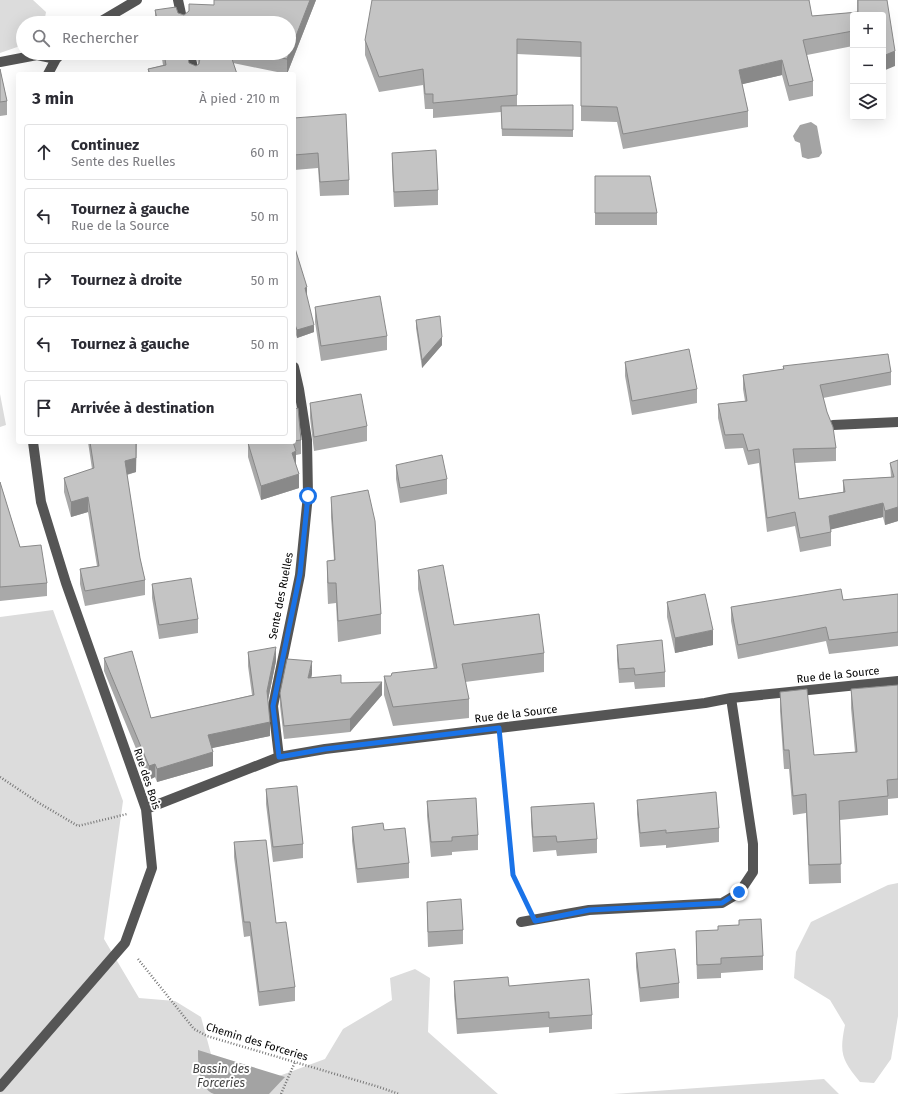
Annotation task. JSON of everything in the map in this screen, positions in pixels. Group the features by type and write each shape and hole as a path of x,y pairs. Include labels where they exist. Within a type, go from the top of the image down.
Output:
{"street":[{"path":"110,16 138,0"},
{"path":"178,0 181,16"},
{"path":"0,62 16,59"},
{"path":"49,72 57,60"},
{"path":"191,60 194,72"},
{"name":"Sente des Ruelles","path":"279,757 273,706 300,574 308,496 307,440 296,376"},
{"path":"833,425 898,422"},
{"name":"Rue des Bois","path":"0,1087 125,943 152,868 146,809 66,583 41,502 34,444"},
{"name":"Rue de la Source","path":"146,809 279,757 325,749 731,698 898,681"},
{"path":"521,922 535,921 589,910 722,903 739,892 753,872 753,844 731,698"}],"path":[{"path":"499,728 513,875 535,921"},
{"path":"0,777 39,803 78,826 146,809"},
{"name":"Chemin des Forceries","path":"125,943 194,1029 207,1036 379,1086 399,1094"},
{"path":"281,1094 295,1062"}],"shaded area":[{"path":"0,0 33,0 46,12 45,16 16,16 16,47 0,53"},
{"path":"0,394 6,425 0,427"},
{"path":"53,610 123,801 104,939 139,998 175,1001 201,1017 218,1080 249,1087 325,1059 343,1029 392,1000 390,978 415,969 430,978 428,1032 498,1094 0,1094 0,617"},
{"path":"898,883 898,1016 891,1059 874,1083 860,1082 846,1062 842,1050 845,1025 830,1000 794,978 796,952 811,922 888,885"},
{"path":"824,1079 839,1094 613,1094"}],"water":[{"path":"811,122 817,126 822,153 819,157 808,159 802,157 800,143 795,141 793,136 800,125"},
{"name":"Bassin des Forceries","path":"198,1050 285,1077 269,1094 214,1094 209,1091 202,1081 199,1068"}],"building":[{"path":"214,0 310,0 296,36 296,16 156,16 155,10 176,7 178,13 184,15 189,11 189,4 214,5"},
{"path":"372,0 809,0 812,16 850,13 850,32 803,40 813,81 789,86 782,60 739,70 748,111 623,134 617,107 581,106 581,42 517,39 517,95 433,103 433,94 425,94 423,69 379,77 365,40"},
{"path":"858,0 887,0 895,51 886,55 886,12 858,12"},
{"path":"165,60 188,60 189,63 196,66 199,64 200,60 232,60 236,72 149,72 148,69 166,65"},
{"path":"0,69 7,101 0,102"},
{"path":"573,105 573,130 502,129 501,106"},
{"path":"346,114 349,180 320,182 318,153 296,155 296,118"},
{"path":"436,150 438,190 394,192 392,153"},
{"path":"595,176 650,176 657,213 595,213"},
{"path":"296,251 307,287 305,288 314,325 297,330"},
{"path":"380,296 387,336 321,346 315,307"},
{"path":"440,316 442,337 422,360 416,320"},
{"path":"689,349 697,389 632,401 625,362"},
{"path":"888,354 891,372 820,385 827,412 833,427 836,448 793,449 799,499 845,492 843,480 894,477 890,463 898,460 898,507 885,511 883,503 829,516 831,532 800,538 795,512 767,518 759,449 748,451 743,434 725,435 718,404 747,401 743,375 784,369 783,366"},
{"path":"361,394 367,426 314,437 310,403"},
{"path":"296,408 298,408 301,440 296,441"},
{"path":"90,444 136,444 136,458 125,461 140,558 145,580 85,591 80,569 99,566 88,497 71,502 64,478 94,468"},
{"path":"248,444 294,444 296,451 292,453 299,474 261,486"},
{"path":"442,455 447,479 400,488 396,465"},
{"path":"0,482 20,547 41,545 47,583 0,587"},
{"path":"368,490 375,521 381,614 338,621 336,583 328,583 327,561 335,560 331,497"},
{"path":"443,565 454,625 539,614 544,653 462,664 469,699 393,707 384,676 391,676 392,673 437,668 418,570"},
{"path":"191,578 198,619 159,625 152,584"},
{"path":"841,589 843,600 898,594 898,632 829,640 826,627 738,645 731,607"},
{"path":"705,594 713,630 675,638 667,602"},
{"path":"662,640 665,672 635,675 634,668 619,669 617,645"},
{"path":"276,647 267,691 270,722 208,735 213,752 157,769 155,764 149,766 104,658 132,651 151,718 254,695 248,652"},
{"path":"287,659 312,661 308,678 341,675 341,683 382,682 350,719 284,726 280,693"},
{"path":"898,685 898,779 887,780 888,796 839,801 841,864 809,865 806,794 793,796 789,750 784,750 780,692 807,689 814,755 857,752 851,689"},
{"path":"297,786 303,844 273,847 266,789"},
{"path":"716,792 719,828 666,833 666,830 640,833 637,800"},
{"path":"476,798 478,835 452,837 452,841 431,842 427,801"},
{"path":"594,803 597,839 557,842 556,836 533,837 531,807"},
{"path":"383,823 384,830 405,828 409,863 357,869 352,827"},
{"path":"266,840 276,923 286,922 295,987 259,992 250,922 244,922 234,842"},
{"path":"461,899 463,930 428,932 427,902"},
{"path":"761,919 763,956 721,958 721,964 697,965 696,931 718,930 718,926 739,925 739,920"},
{"path":"675,949 679,983 640,988 636,953"},
{"path":"508,977 509,986 589,979 592,1015 549,1018 549,1012 457,1019 454,981"}],"route":[{"path":"308,496 300,574 282,656 273,706 279,757 325,749 499,728 513,875 535,921 589,910 722,903 739,892"}]}
